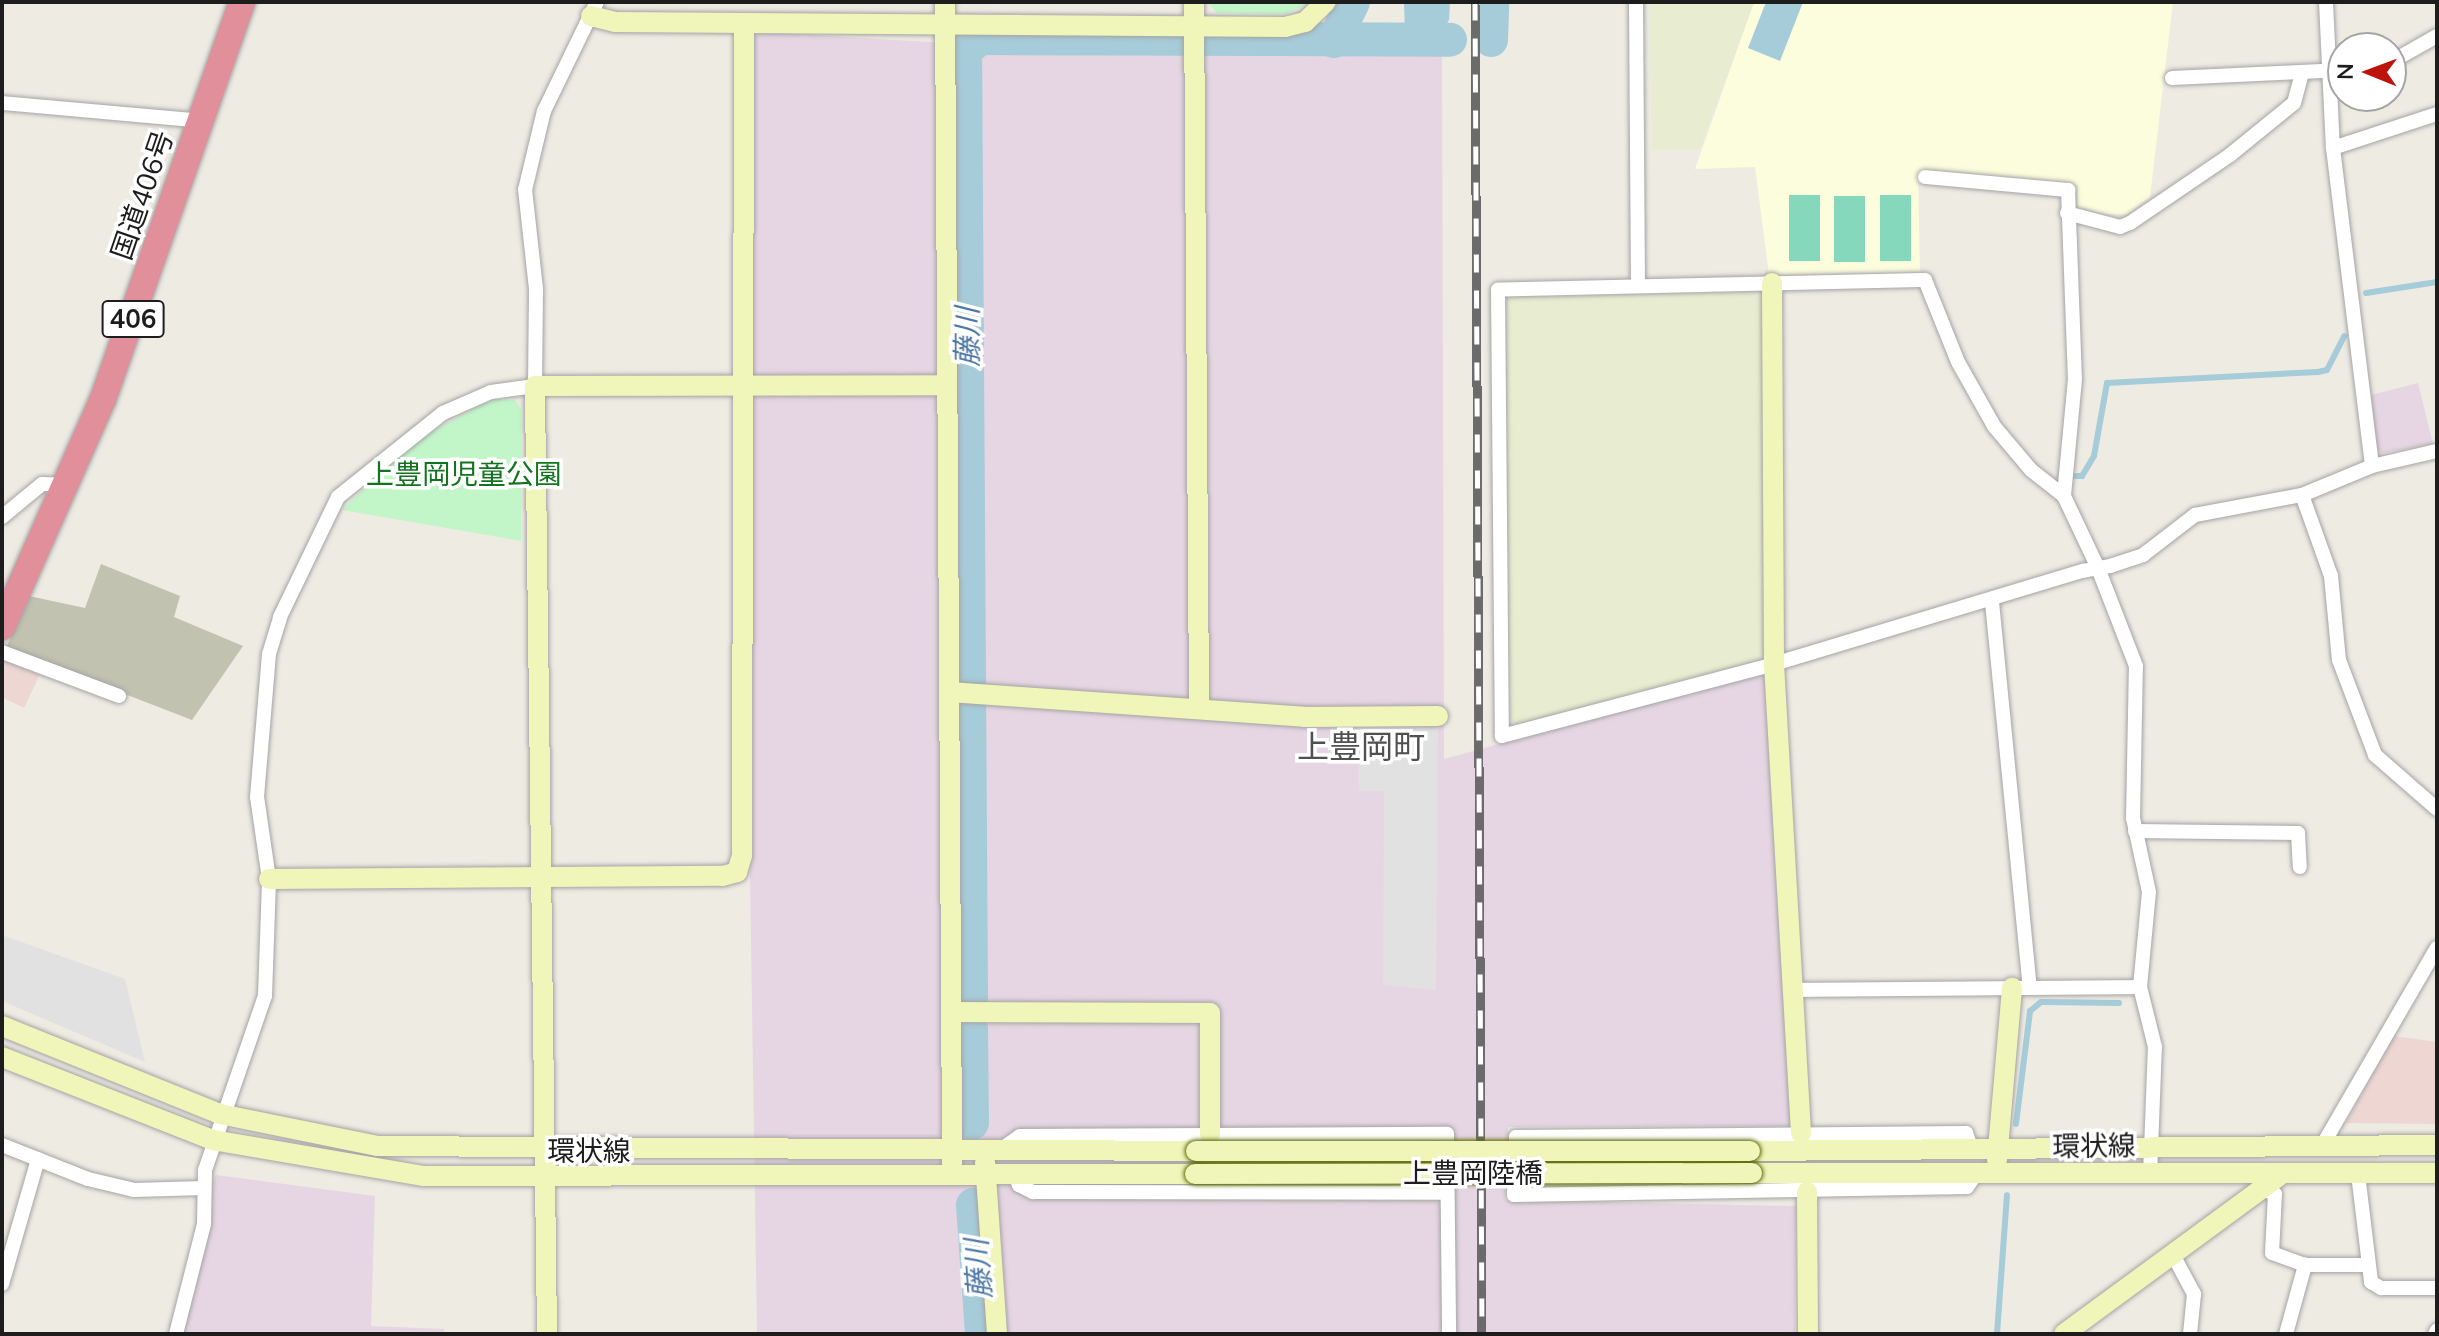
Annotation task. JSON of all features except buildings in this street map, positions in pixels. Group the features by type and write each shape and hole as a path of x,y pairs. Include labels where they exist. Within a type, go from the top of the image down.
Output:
{"highway":[{"name":"国道406号","path":"2,627 65,485 133,318 242,2"}],"street":[{"path":"945,2 952,1176"},
{"path":"1194,2 1199,708"},
{"path":"547,1334 536,289 525,190 544,111 594,9 615,22 1194,28 1285,27 1305,22 1326,2"},
{"path":"1636,2 1638,286"},
{"path":"2326,2 2326,73 2333,148 2372,466"},
{"path":"269,879 723,876 737,872 742,856 744,24"},
{"path":"2407,53 2437,36"},
{"path":"2172,78 2326,73"},
{"path":"2067,213 2120,227 2130,223 2230,155 2294,103 2302,74"},
{"path":"2,103 202,121"},
{"path":"2333,148 2437,114"},
{"path":"1925,177 2068,190 2075,364 2064,496"},
{"path":"2150,1175 2155,1047 2140,987 2149,892 2135,831 2136,666 2098,568 2064,496 2031,470 1994,426 1958,362 1925,280 1498,290 1502,736 1992,602 2098,568 2143,555 2195,515 2302,495 2372,466 2437,451"},
{"path":"1772,283 1774,664 1801,1133"},
{"path":"176,1334 204,1224 204,1188 213,1140 265,996 269,879 257,797 269,654 280,617 338,497 443,413 491,392 535,386 946,385"},
{"path":"2,517 42,484 65,485"},
{"path":"2302,495 2331,576 2339,660 2375,755 2437,809"},
{"path":"1971,1148 1966,1133 1516,1137 1514,1195 1967,1187 1988,1172 1998,1147 2021,987 1992,602"},
{"path":"2,652 119,696"},
{"path":"949,692 1304,717 1438,716"},
{"path":"2135,831 2298,833 2300,867"},
{"path":"2064,1334 2322,1146 2437,948"},
{"path":"1794,990 2140,987"},
{"path":"951,1012 1210,1013 1210,1134"},
{"name":"環状線","path":"2,1026 220,1114 377,1146 546,1150 1196,1151"},
{"name":"環状線","path":"2,1057 213,1140 423,1176 546,1178 1015,1174 1195,1182"},
{"path":"997,1334 986,1175 993,1150 1020,1136 1447,1134 1449,1334"},
{"path":"2,1145 88,1179 134,1190 204,1188"},
{"name":"環状線","path":"1750,1151 2151,1145 2437,1145"},
{"name":"上豊岡陸橋","path":"1196,1151 1750,1151"},
{"path":"2,1284 38,1159"},
{"name":"環状線","path":"1752,1173 2437,1173"},
{"name":"上豊岡陸橋","path":"1195,1182 1752,1173"},
{"path":"2358,1174 2371,1282 2381,1288 2437,1288"},
{"path":"1195,1182 1447,1193"},
{"path":"2261,1188 2275,1194 2272,1253 2305,1265 2367,1265"},
{"path":"1807,1192 1808,1334"},
{"path":"2172,1253 2194,1294 2190,1334"},
{"path":"2286,1334 2305,1265"}],"shaded area":[{"path":"1649,2 1754,2 1700,149 1652,150"},
{"path":"1754,2 2173,2 2150,197 2127,214 2104,214 2078,207 2078,185 1918,173 1920,272 1769,275 1755,167 1695,169"},
{"path":"760,32 978,45 1442,46 1444,759 1767,670 1792,1126 1508,1127 1505,1200 1796,1206 1795,1334 757,1334 750,874 750,42"},
{"path":"1753,293 1763,299 1767,647 1758,661 1518,725 1511,720 1504,304 1512,296"},
{"path":"2418,383 2433,444 2382,453 2377,449 2371,395"},
{"path":"101,564 180,596 174,617 243,646 192,720 6,648 29,596 85,608"},
{"path":"3,658 40,674 24,708 2,697"},
{"path":"1358,727 1438,727 1436,990 1383,985 1384,791 1359,791"},
{"path":"2,935 125,979 145,1062 2,1001"},
{"path":"2394,1036 2437,1042 2437,1124 2346,1123"},
{"path":"216,1175 375,1196 371,1326 444,1329 444,1334 183,1334 212,1221 211,1185"}],"green space":[{"path":"1207,2 1311,2 1286,14 1217,13"},
{"path":"1789,195 1820,195 1820,261 1789,261"},
{"path":"1880,195 1911,195 1911,261 1880,261"},
{"path":"1834,196 1865,196 1865,262 1834,262"},
{"name":"上豊岡児童公園","path":"490,399 515,400 521,409 521,541 342,510 411,444"}],"water":[{"path":"1404,2 1450,2 1449,20 1439,36 1405,35"},
{"path":"1766,2 1803,2 1780,61 1748,48"}],"waterway":[{"name":"藤川","path":"1334,41 1353,2"},
{"name":"藤川","path":"1491,40 1492,2"},
{"name":"藤川","path":"971,997 965,51 980,38 1450,40"},
{"path":"2366,293 2437,282"},
{"path":"2074,476 2082,476 2094,456 2107,383 2318,372 2327,370 2344,336"},
{"path":"2016,1124 2030,1011 2041,1002 2119,1003"},
{"name":"藤川","path":"971,1028 972,1123"},
{"path":"1997,1334 2007,1195"},
{"name":"藤川","path":"973,1205 982,1334"}],"railway":[{"path":"1475,2 1482,1334"}],"district":[{"name":"上豊岡町","path":"1361,746"}]}
